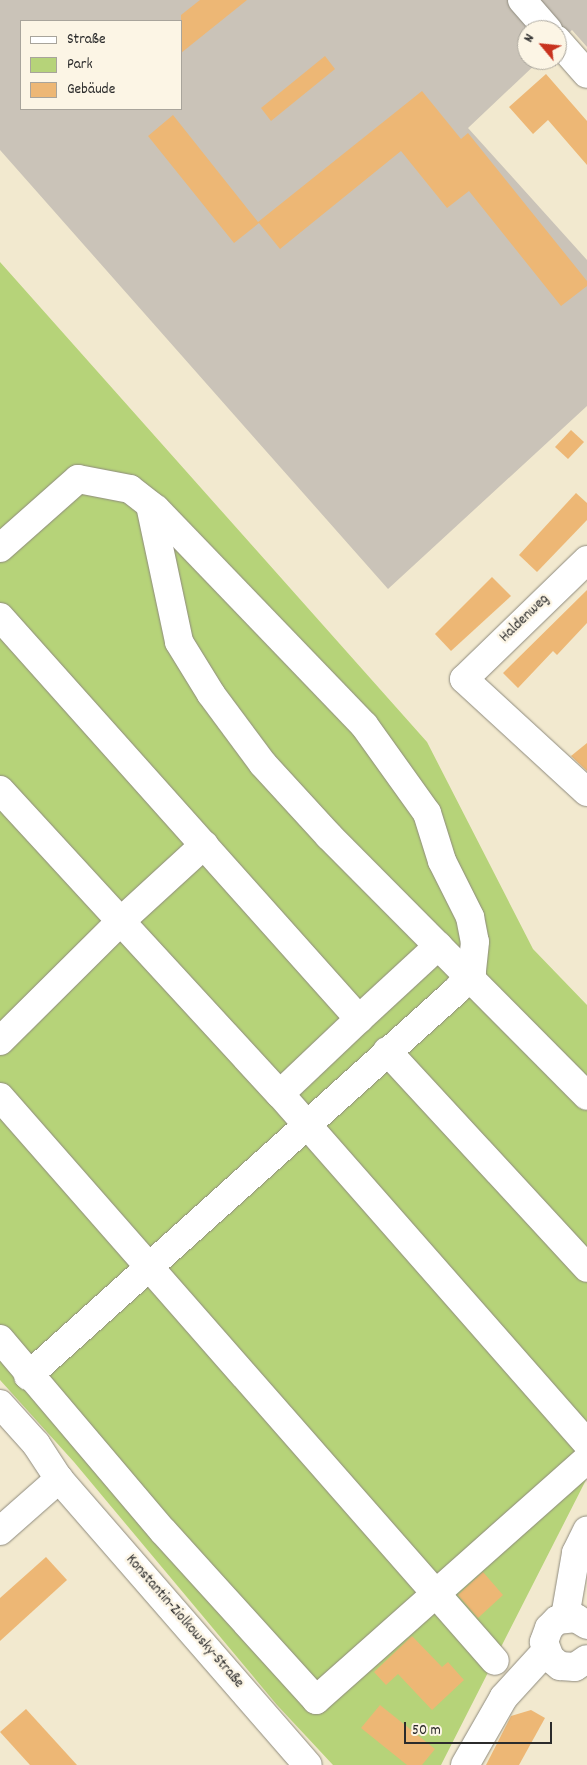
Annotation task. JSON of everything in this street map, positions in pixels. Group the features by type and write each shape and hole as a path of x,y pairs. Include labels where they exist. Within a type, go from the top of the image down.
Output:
{"street":[{"path":"522,0 539,20"},
{"path":"567,51 587,74"},
{"path":"0,548 78,479 130,489 150,505 364,725 427,813 442,861 470,917 474,942 472,972 468,976 28,1376"},
{"path":"150,505 179,642 211,694 263,764 329,836 587,1096"},
{"name":"Haldenweg","path":"587,560 464,679 587,792"},
{"path":"0,617 359,1019"},
{"path":"0,790 280,1094 587,1443"},
{"path":"0,1041 121,921 204,845"},
{"path":"280,1094 438,946"},
{"path":"387,1051 587,1268"},
{"path":"0,1097 495,1661"},
{"path":"0,1339 28,1376 316,1700 437,1595 587,1459"},
{"name":"Konstantin-Ziolkowsky-Straße","path":"0,1404 36,1444 59,1479 308,1765"},
{"path":"0,1531 59,1479"},
{"path":"587,1530 576,1553 576,1621 549,1628 545,1636 546,1651 560,1666 575,1667 587,1659"},
{"path":"465,1765 504,1697 546,1651"}],"shaded area":[{"path":"0,0 587,0 587,47 572,30 567,35 567,20 517,20 517,70 529,70 468,128 587,260 587,406 388,589 0,150"}],"green space":[{"path":"0,262 427,742 533,949 587,1005 587,1478 441,1765 333,1765 277,1705 74,1462 0,1380"}],"building":[{"path":"200,0 247,0 182,52 181,15"},
{"path":"325,56 335,69 271,121 261,108"},
{"path":"546,74 587,121 587,165 548,120 533,134 509,107"},
{"path":"422,91 461,139 468,133 587,281 587,286 561,306 469,191 447,208 401,151 280,249 259,223 234,243 148,136 173,115 258,222"},
{"path":"571,430 584,442 568,459 555,447"},
{"path":"576,493 587,503 587,520 537,572 519,555"},
{"path":"492,577 511,596 451,651 435,634"},
{"path":"587,590 587,623 557,655 553,651 518,688 503,673"},
{"path":"587,743 587,771 571,756"},
{"path":"46,1557 67,1580 0,1641 0,1598"},
{"path":"483,1572 503,1595 478,1618 458,1595"},
{"path":"412,1636 442,1667 448,1662 464,1680 432,1710 398,1674 386,1685 374,1672"},
{"path":"380,1705 435,1749 422,1765 407,1765 361,1728"},
{"path":"26,1709 77,1765 30,1765 0,1732"},
{"path":"531,1710 545,1718 519,1765 486,1765 511,1716"}]}
